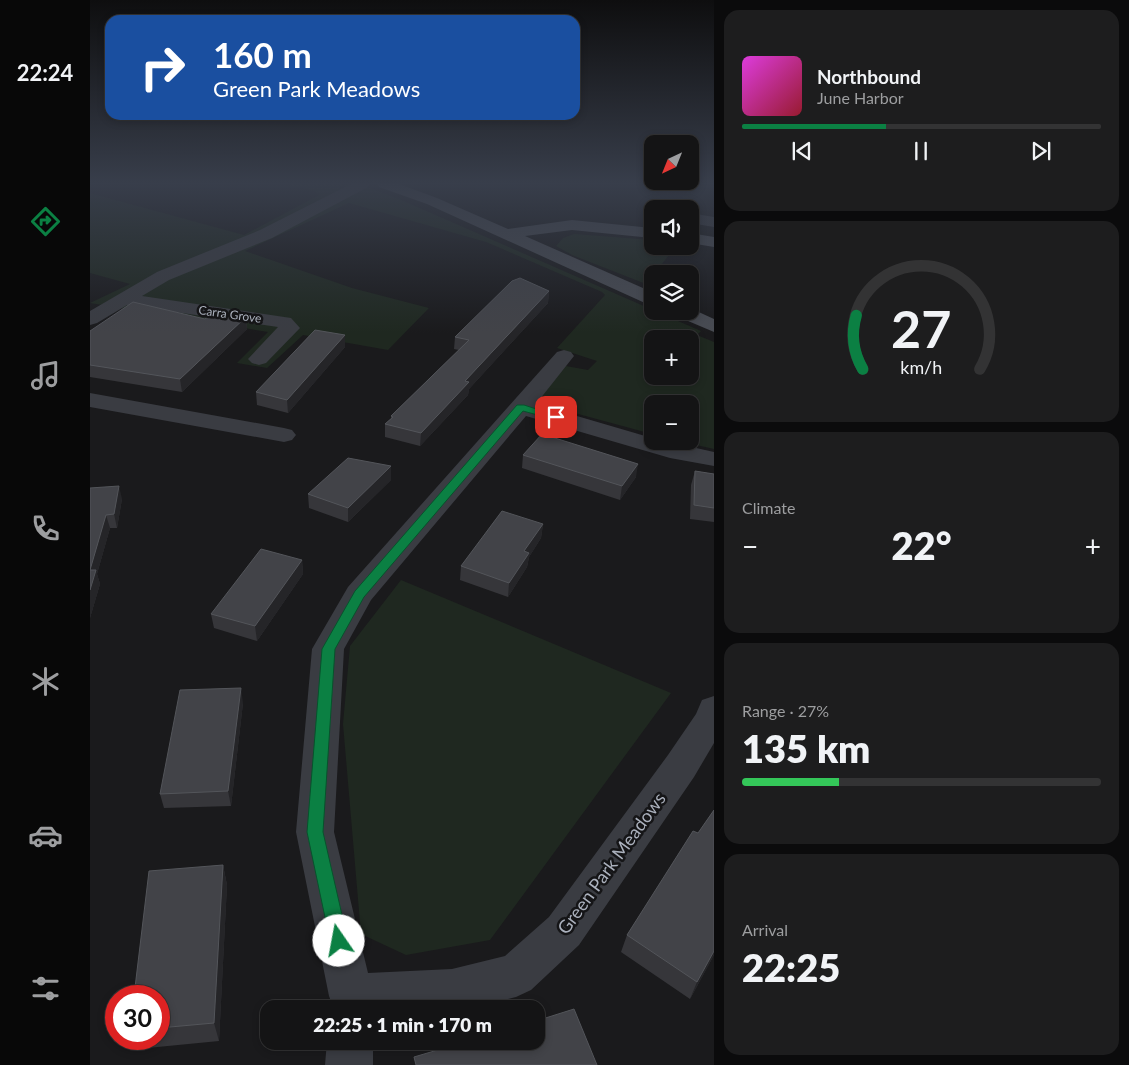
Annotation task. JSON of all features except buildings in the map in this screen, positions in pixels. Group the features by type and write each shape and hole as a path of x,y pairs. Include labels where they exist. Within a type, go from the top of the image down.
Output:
{"main road":[{"path":"507,234 644,295"},
{"path":"699,240 714,242"},
{"path":"699,319 714,326"}],"street":[{"path":"90,319 163,276 267,234"},
{"name":"Carra Grove","path":"124,299 284,322 290,328 259,359"},
{"name":"Green Park Meadows","path":"351,1000 315,832 328,649 359,594 564,356"},
{"path":"90,400 284,435"},
{"path":"521,407 679,453 714,459"},
{"name":"Green Park Meadows","path":"368,1000 452,990 516,976 564,931 681,766 712,717 714,709"},
{"path":"350,1050 350,1065"}],"shaded area":[{"path":"90,234 282,234 245,251 352,288 429,308 388,350 303,335 267,368 237,363 268,332 90,303 130,284 90,273"},
{"path":"457,234 478,234 644,306 644,320 676,320 699,330 644,330 644,385 699,385 699,336 714,342 714,449 699,446 699,395 644,395 644,432 534,402 566,366 588,370 597,361 557,348 605,295 602,292 486,242"},
{"path":"574,234 644,239 644,255 669,255 661,265 644,265 644,283 572,255 556,246 563,238"},
{"path":"401,580 671,693 490,940 406,955 361,934 343,724 350,646"}],"route":[{"path":"339,941 315,832 328,649 359,594 521,407 556,417"}]}
